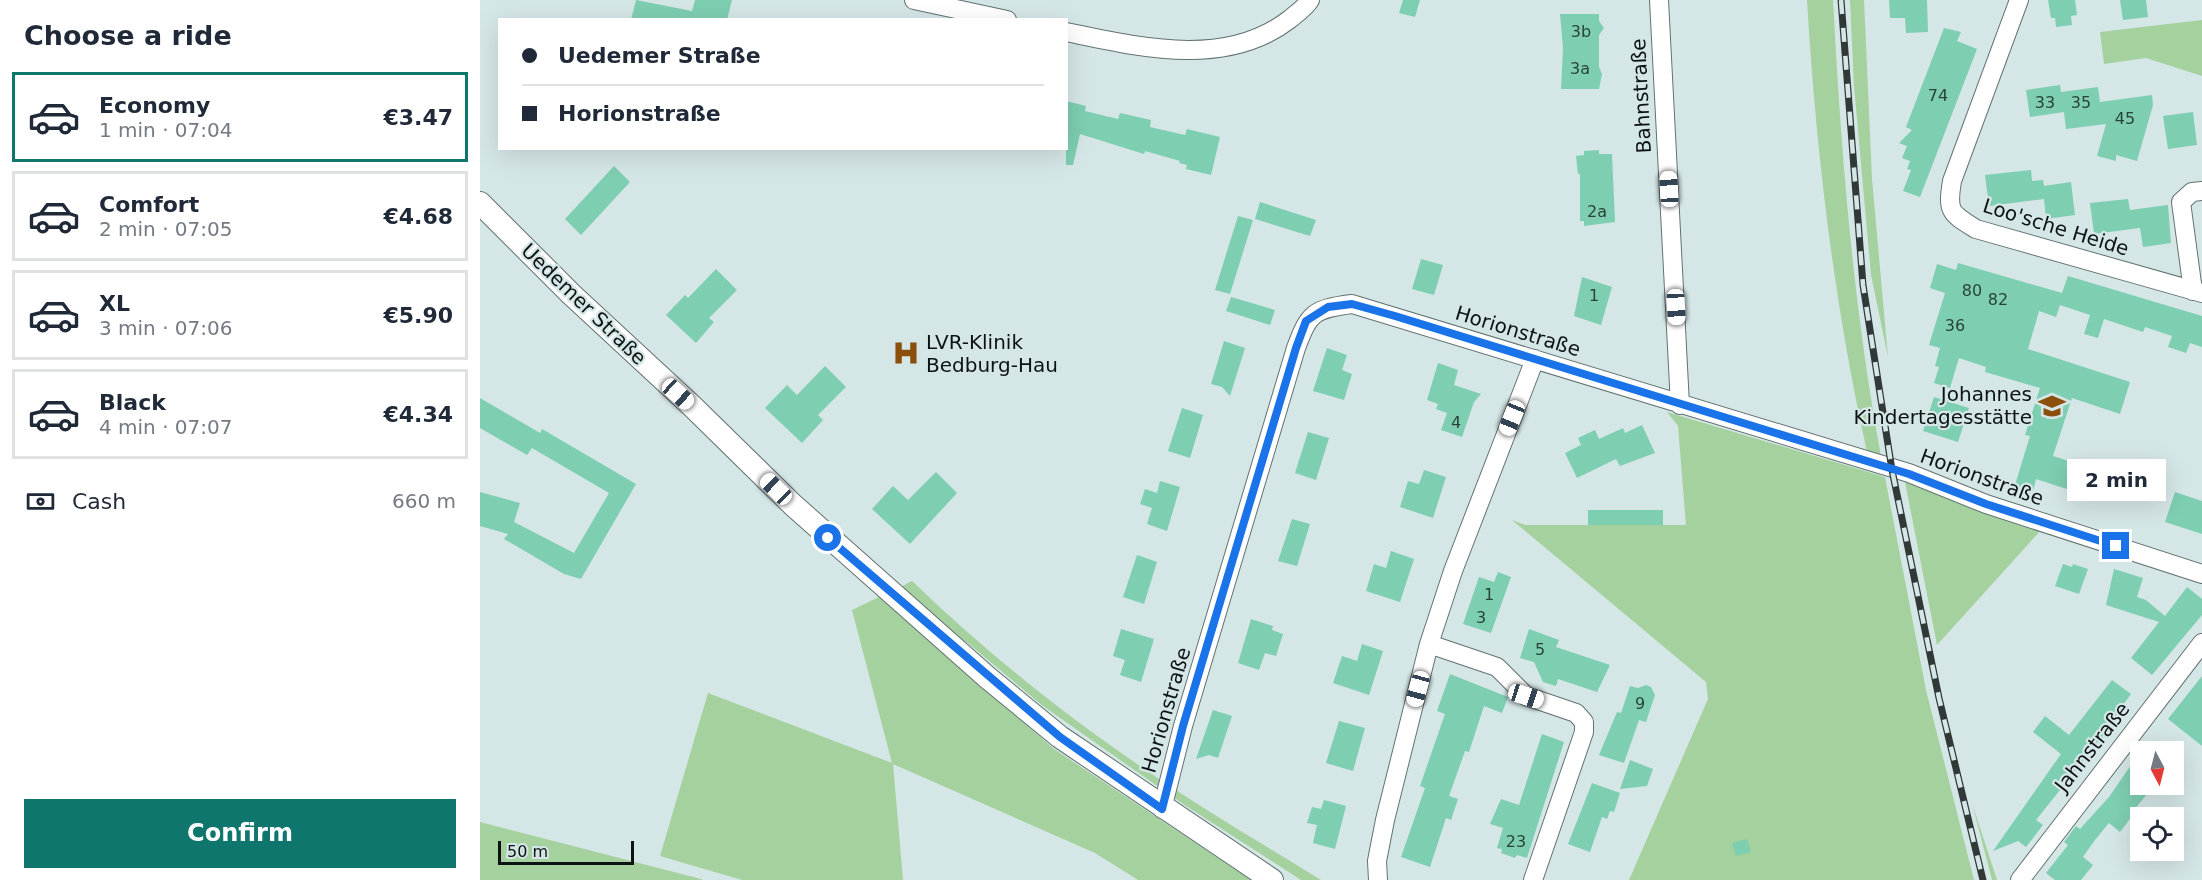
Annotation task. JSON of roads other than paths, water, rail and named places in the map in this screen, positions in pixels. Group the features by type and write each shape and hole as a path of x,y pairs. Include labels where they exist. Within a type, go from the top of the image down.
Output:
{"main road":[{"name":"Uedemer Straße","path":"480,203 571,294 828,538 1060,737 1162,809 1272,880"}],"street":[{"path":"1068,32 1143,48 1195,50 1245,44 1275,30 1311,0"},
{"name":"Bahnstraße","path":"1659,0 1680,405"},
{"name":"Loo'sche Heide","path":"2019,0 1952,181 1948,203 1954,216 1977,229 2198,292 2181,202 2192,192 2202,191"},
{"path":"926,1 998,18"},
{"name":"Horionstraße","path":"1162,809 1183,726 1306,321 1328,307 1352,304 1535,359 1909,474 1986,504 2202,574"},
{"path":"1378,880 1377,861 1385,820 1430,644 1453,571 1535,359"},
{"name":"Jahnstraße","path":"2020,880 2202,643"},
{"path":"1430,644 1497,667 1526,696 1576,713 1584,722 1584,732 1533,880"}],"railway":[{"path":"1841,0 1863,285 1892,470 1939,698 1983,880"}],"place":[{"name":"LVR-Klinik Bedburg-Hau","path":"906,353"},
{"name":"Johannes Kindertagesstätte","path":"2052,406"}]}
